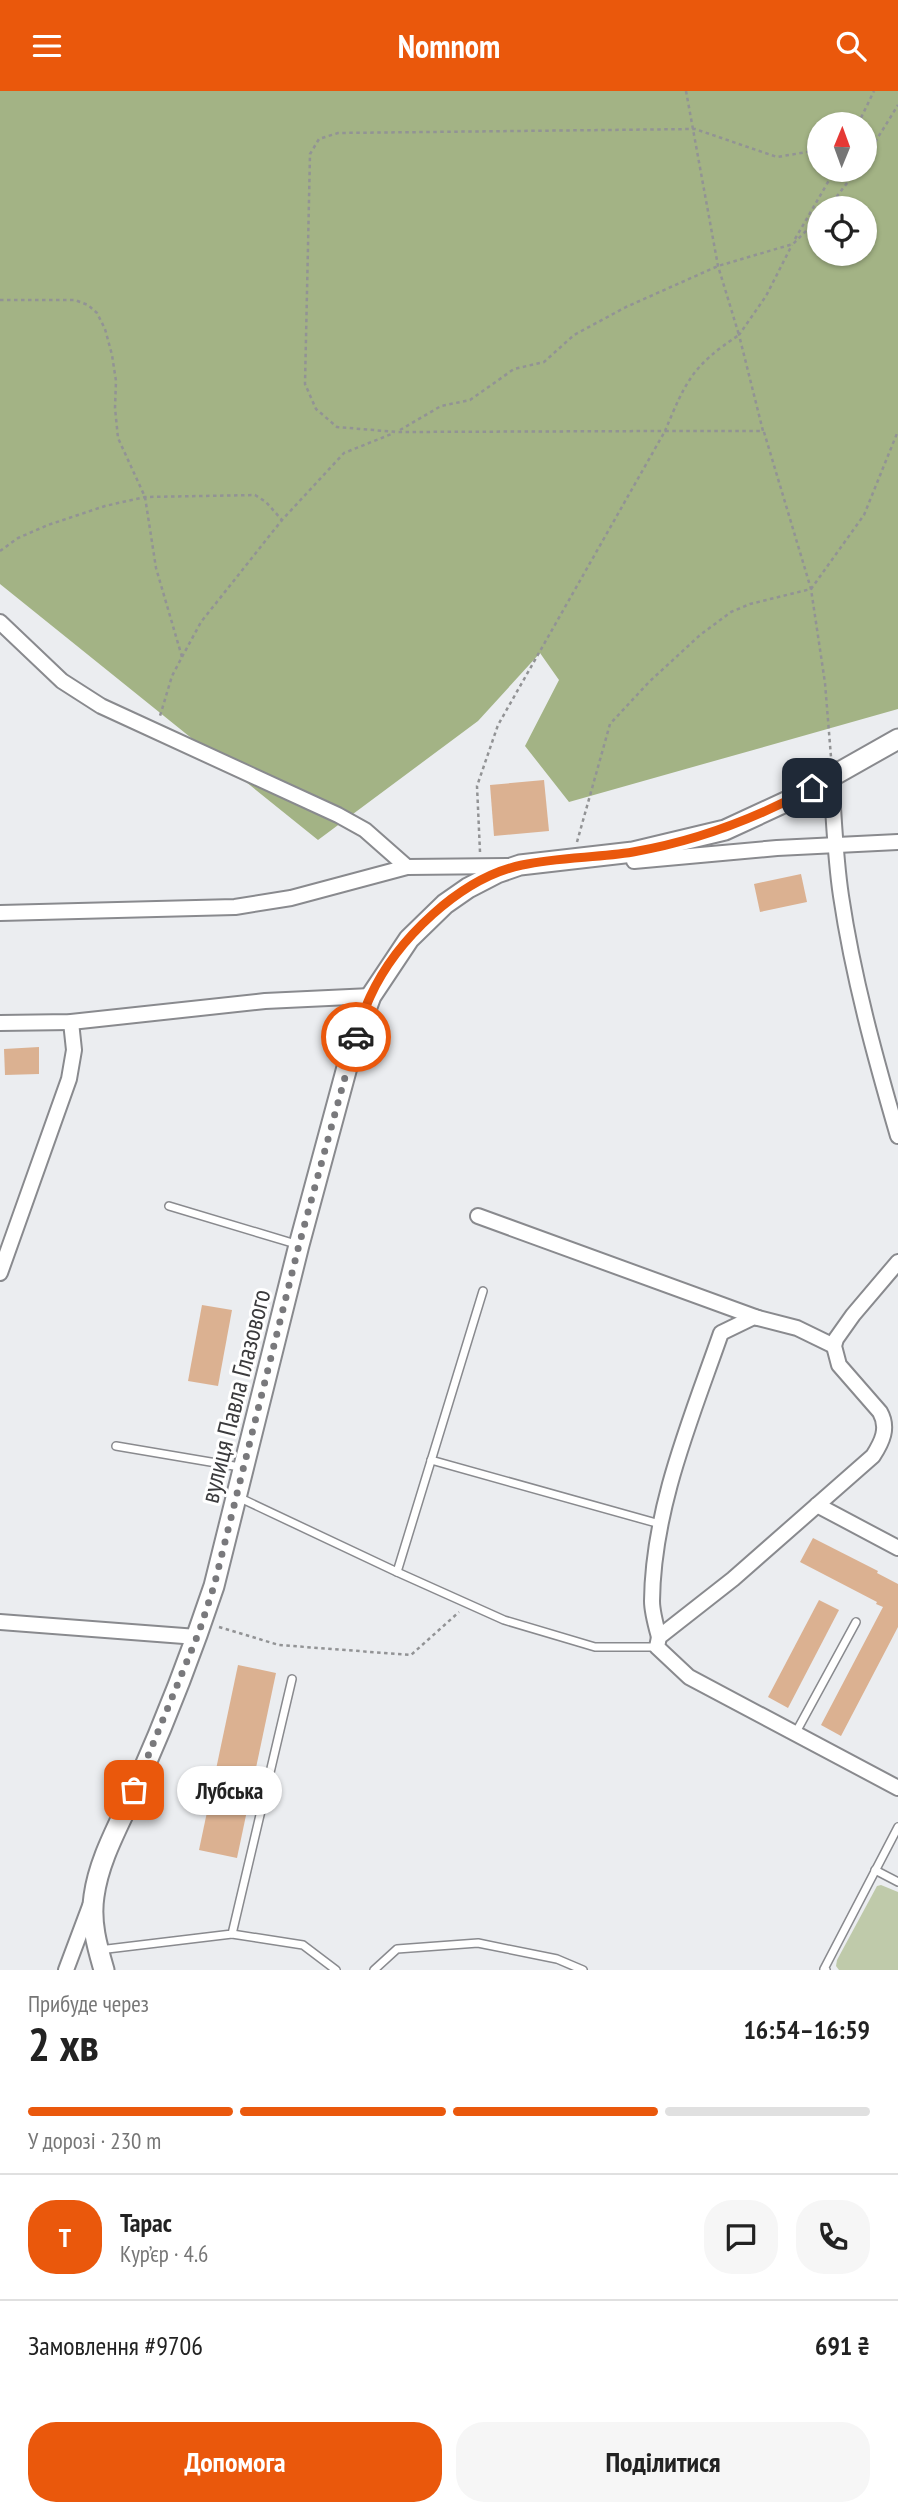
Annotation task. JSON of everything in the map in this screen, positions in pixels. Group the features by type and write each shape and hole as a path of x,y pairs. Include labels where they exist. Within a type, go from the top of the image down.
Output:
{"main road":[{"name":"вулиця Павла Глазового","path":"93,1897 106,1854 200,1629 214,1586 299,1245 353,1045 371,996 393,960 426,920 489,870 633,852 725,829 767,812 898,739"},
{"path":"93,1897 94,1933 104,1970"}],"street":[{"path":"0,622 62,681 102,706 338,815 365,830 407,867"},
{"path":"831,778 841,895 853,960 871,1041 898,1136"},
{"path":"634,861 898,842"},
{"path":"0,913 235,907 291,898 407,867 489,870"},
{"path":"0,1023 71,1022 264,1001 371,996"},
{"path":"0,1273 69,1079 74,1050 71,1022"},
{"path":"478,1216 758,1318 797,1328 834,1346"},
{"path":"658,1642 873,1456 891,1417 880,1412 839,1365 834,1346 853,1315 898,1262"},
{"path":"758,1318 754,1317 722,1333 687,1430 660,1524 652,1603 658,1642 689,1677 898,1788"},
{"path":"817,1505 898,1548"},
{"path":"0,1622 200,1629"},
{"name":"вулиця Павла Глазового","path":"66,1970 93,1897"}],"lane":[{"path":"169,1206 299,1245"},
{"path":"397,1572 483,1291"},
{"path":"116,1446 244,1468"},
{"path":"431,1460 660,1524"},
{"path":"237,1497 504,1620 595,1647 617,1649 658,1642"},
{"path":"795,1734 856,1622"},
{"path":"232,1934 292,1679"},
{"path":"826,1970 824,1969 898,1827"},
{"path":"876,1870 898,1882"},
{"path":"98,1950 232,1934 303,1945 336,1970"},
{"path":"374,1970 397,1949 478,1943 557,1959 583,1970"}],"path":[{"path":"686,91 718,266 739,335 763,431 811,589 825,683 831,778"},
{"path":"864,112 874,91"},
{"path":"877,139 898,105"},
{"path":"763,431 397,432 337,427 316,409 305,384 310,154 319,139 338,134 695,129 777,157 807,152"},
{"path":"489,870 477,786 498,725 665,431 692,373 715,351 739,335 766,296 828,182"},
{"path":"837,196 848,182"},
{"path":"155,732 172,676 201,622 282,520 344,453 397,432 441,406 470,401 513,369 544,362 574,335 626,307 718,266 793,244 807,230"},
{"path":"0,300 75,300 88,305 97,313 113,355 118,438 145,497 156,568 182,657"},
{"path":"571,859 610,724 700,635 732,613 750,604 811,589 864,515 898,431"},
{"path":"0,551 18,538 48,525 105,506 145,497 255,495 267,502 282,520"},
{"path":"200,1629 279,1645 411,1655 468,1604"}],"green space":[{"path":"0,91 898,91 898,709 569,802 525,746 559,680 540,653 478,721 318,840 0,584"},
{"path":"877,1886 898,1892 898,1970 839,1970 836,1966 837,1960"}],"building":[{"path":"544,780 549,831 494,836 490,785"},
{"path":"801,874 807,902 760,912 754,884"},
{"path":"39,1047 39,1074 5,1075 4,1049"},
{"path":"202,1305 232,1310 218,1386 188,1381"},
{"path":"813,1538 898,1584 898,1627 841,1736 821,1725 883,1607 800,1562"},
{"path":"819,1600 839,1610 788,1708 768,1697"},
{"path":"238,1665 276,1673 237,1858 199,1850"}],"way so far":[{"path":"134,1790 199,1632 214,1586 299,1245 356,1037"}],"place":[{"name":"Лубська","path":"134,1790"}],"route":[{"path":"356,1037 371,996 393,960 426,920 468,888 520,865 633,852 706,835 767,812 812,788"}]}
